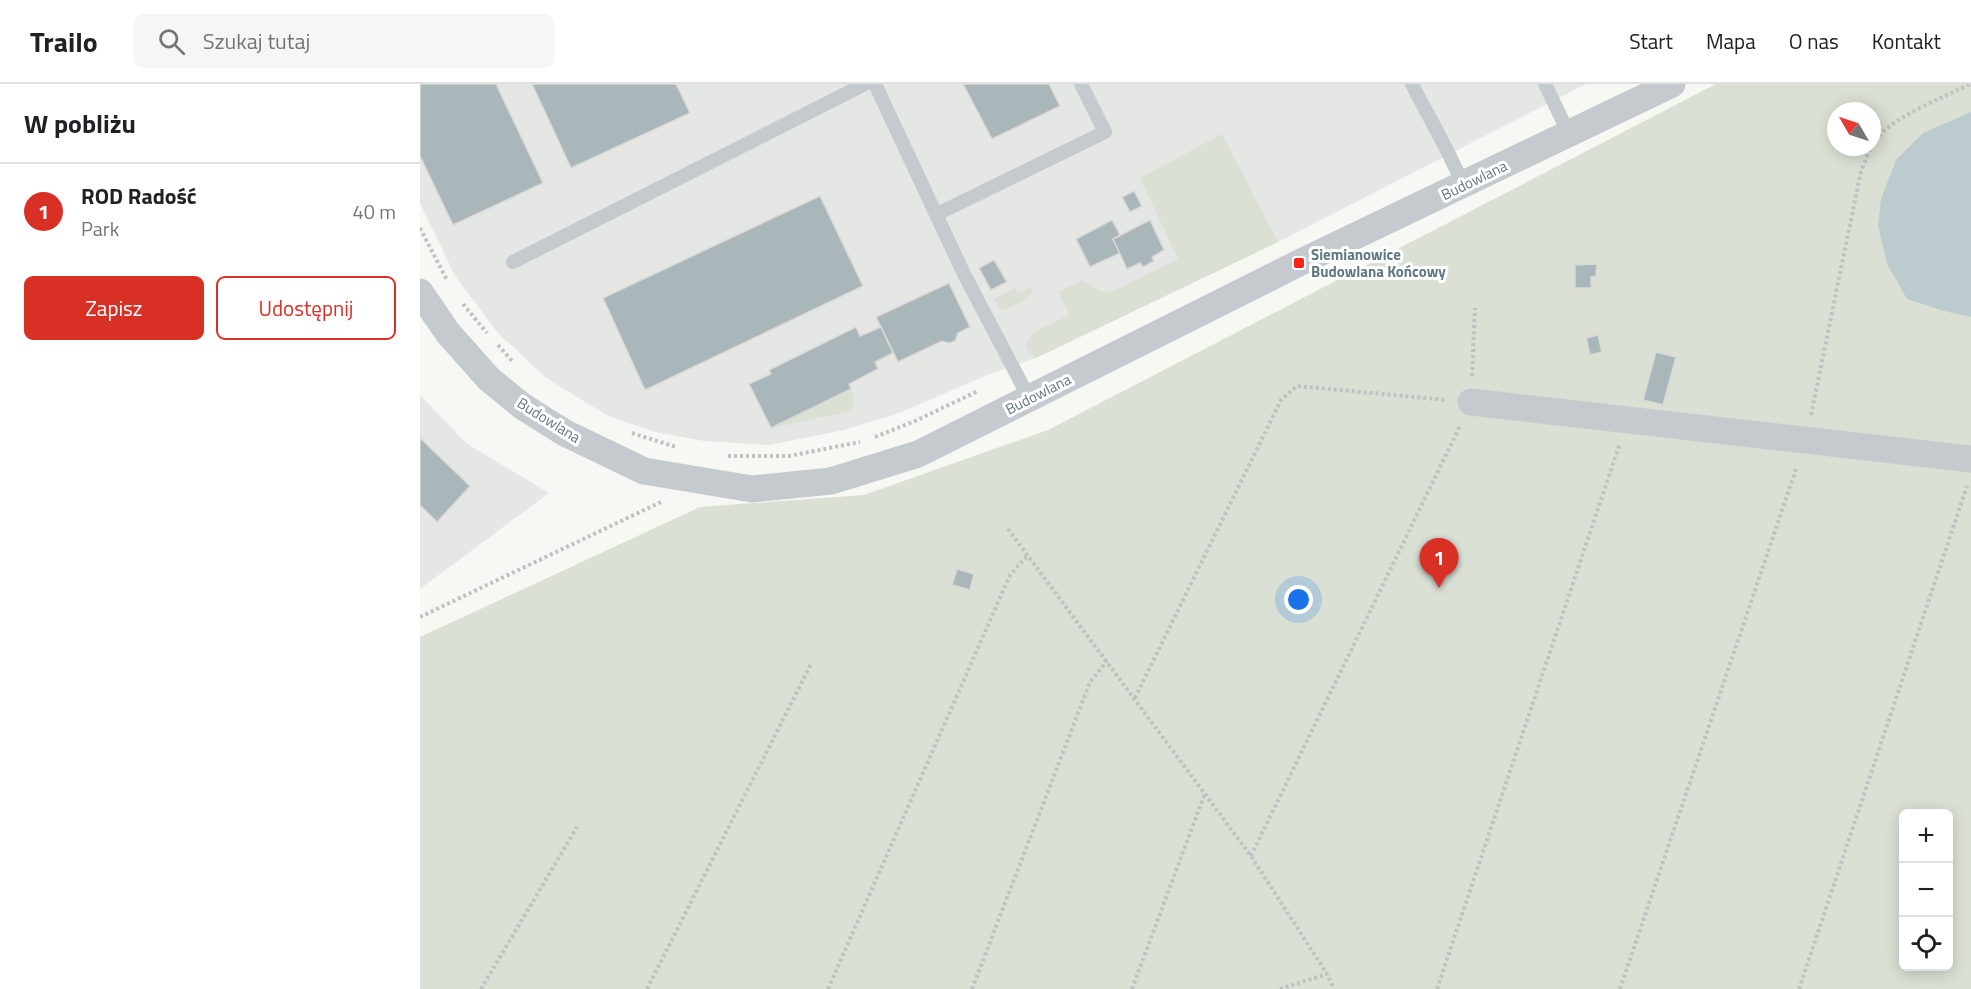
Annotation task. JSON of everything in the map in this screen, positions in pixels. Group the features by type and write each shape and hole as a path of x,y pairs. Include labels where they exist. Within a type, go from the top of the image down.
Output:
{"street":[{"name":"Budowlana","path":"420,292 448,333 489,379 522,406 565,433 644,471 752,489 831,481 918,454 1299,263 1672,84"},
{"path":"1471,402 1806,440 1969,472"}],"lane":[{"path":"513,262 865,84"},
{"path":"875,84 964,274 1029,398"},
{"path":"937,214 1105,132 1081,84"},
{"path":"1412,84 1453,159 1463,185"},
{"path":"1545,84 1569,134"}],"path":[{"path":"1881,134 1898,120 1970,84"},
{"path":"1620,989 1806,440 1861,171 1868,156"},
{"path":"420,228 452,288"},
{"path":"458,296 486,332 521,369"},
{"path":"1251,856 1471,402 1475,308"},
{"path":"721,455 789,456 868,440 915,421 1016,373"},
{"path":"1135,698 1281,400 1297,386 1471,402"},
{"path":"1437,989 1628,420"},
{"path":"624,430 681,448"},
{"path":"1799,989 1969,472"},
{"path":"420,617 705,482"},
{"path":"1008,529 1251,856 1327,974 1334,989"},
{"path":"828,989 1010,575 1028,555"},
{"path":"972,989 1090,682 1107,661"},
{"path":"647,989 811,664"},
{"path":"1132,989 1205,793"},
{"path":"481,989 577,827"},
{"path":"1280,989 1327,974"}],"shaded area":[{"path":"420,84 1586,84 1278,242 1036,358 987,375 902,412 844,430 769,445 704,441 655,432 608,416 545,377 498,333 455,276 420,203"},
{"path":"1716,84 1971,84 1971,989 420,989 420,637 700,507 864,495 1048,430"},
{"path":"1971,112 1971,317 1907,299 1887,264 1878,225 1881,199 1896,160 1923,133"},
{"path":"1222,134 1278,242 1036,358 1028,351 1026,344 1035,331 1070,315 1058,292 1082,280 1099,290 1114,291 1178,259 1140,178"},
{"path":"1032,287 1026,299 1003,311 994,299 1014,288 1018,293"},
{"path":"851,389 853,404 852,409 847,412 771,428"},
{"path":"420,395 467,444 549,493 420,589"}],"building":[{"path":"420,84 496,84 543,183 453,225 420,156"},
{"path":"532,84 676,84 690,113 571,168"},
{"path":"963,84 1049,84 1060,106 992,139"},
{"path":"1134,191 1142,206 1130,212 1122,197"},
{"path":"820,196 863,286 645,390 603,298"},
{"path":"1112,220 1120,235 1113,239 1120,253 1090,267 1076,239"},
{"path":"1150,220 1164,250 1152,257 1154,261 1143,267 1140,263 1127,269 1113,239"},
{"path":"994,260 1007,282 991,290 979,268"},
{"path":"1597,264 1596,276 1591,277 1591,288 1575,288 1575,265"},
{"path":"949,283 970,327 958,333 955,341 949,343 942,341 898,362 876,317"},
{"path":"856,327 860,336 881,327 893,353 875,362 878,369 849,384 851,389 771,428 749,384 771,374 769,370"},
{"path":"1598,335 1602,352 1590,355 1586,338"},
{"path":"1656,352 1676,357 1663,405 1643,400"},
{"path":"420,438 470,486 437,522 420,505"},
{"path":"957,569 974,574 970,590 952,585"}],"place":[{"name":"Siemianowice Budowlana Końcowy","path":"1299,263"},
{"name":"ROD Radość","path":"1439,588"}]}
